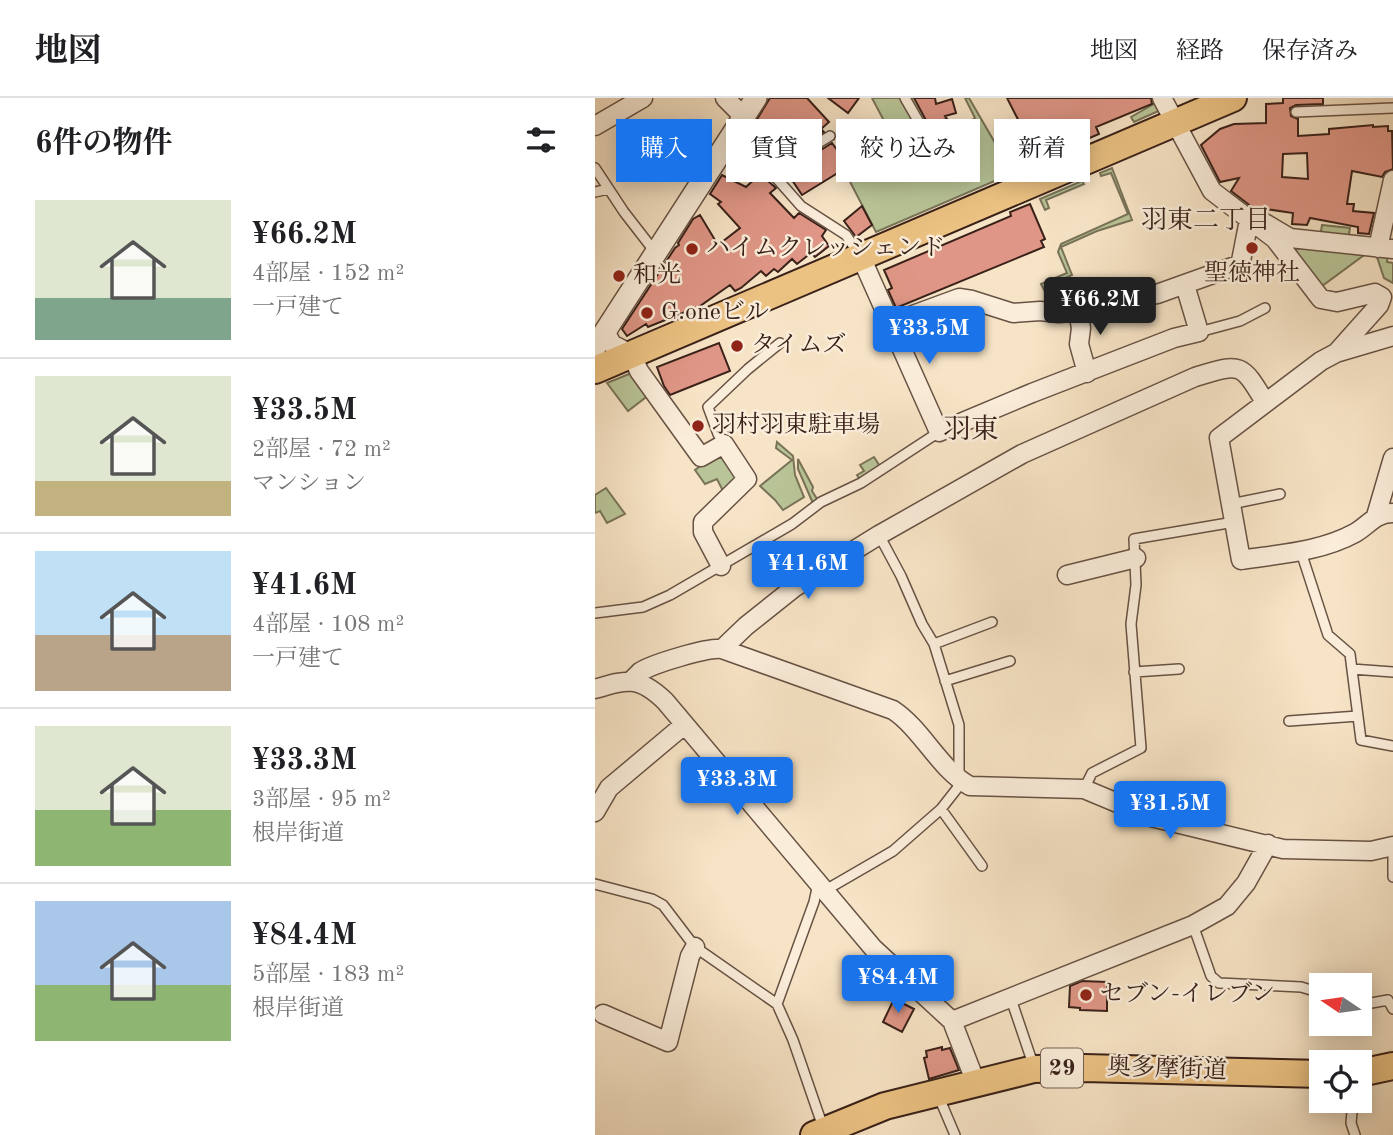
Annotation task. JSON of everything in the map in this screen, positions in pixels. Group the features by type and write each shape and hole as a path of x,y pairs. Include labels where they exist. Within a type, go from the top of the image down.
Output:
{"main road":[{"path":"595,370 1176,122 1217,101"},
{"path":"1372,1070 1393,1066"},
{"name":"奥多摩街道","path":"821,1133 871,1111 1034,1069 1309,1074"}],"street":[{"path":"595,125 643,98"},
{"path":"725,98 743,117 756,98"},
{"path":"1162,98 1208,186 1275,239 1321,299 1337,302 1375,293 1382,297 1379,306 1336,353 1219,438 1241,560 1301,552 1351,535 1385,515 1393,458"},
{"path":"721,566 703,532 703,522 747,480 724,444 701,457 639,371 632,355 600,339 726,144"},
{"path":"1249,220 1262,220 1290,238 1385,248 1393,180"},
{"path":"891,323 959,298 1013,313 1078,311 1139,299 1238,265 1249,220"},
{"path":"861,257 939,432 1174,338 1199,332 1185,285"},
{"path":"1078,311 1081,328 1079,344 1087,373"},
{"path":"1336,353 1393,335"},
{"path":"722,649 795,587 879,535 1022,454 1195,377 1227,369 1248,373 1265,402"},
{"path":"1067,575 1136,558"},
{"path":"632,680 640,672 707,649 722,649 893,710 906,720 959,779 970,786 1084,789 1151,817 1283,849 1371,850 1393,845"},
{"path":"599,688 632,680 655,692 873,948 952,1021 976,1083"},
{"path":"595,812 609,788 684,725"},
{"path":"952,1021 1192,925 1227,906 1246,883 1268,844"},
{"path":"599,1013 668,1042 690,956 695,947"}],"lane":[{"path":"905,98 917,119"},
{"path":"1296,112 1393,108"},
{"path":"822,141 830,136"},
{"path":"595,168 655,252"},
{"path":"780,182 801,206 846,235 861,257"},
{"path":"595,192 608,189"},
{"path":"1199,332 1240,321 1265,308"},
{"path":"724,444 708,407 780,343"},
{"path":"595,613 643,607 670,595 792,524 821,502 885,468 939,432"},
{"path":"1231,504 1280,494"},
{"path":"1084,789 1092,773 1141,748 1131,624 1136,585 1135,539 1234,522"},
{"path":"777,1004 821,888 893,851 941,809 957,789 958,725 934,644 879,535"},
{"path":"1301,552 1328,635 1350,654 1361,740 1393,746"},
{"path":"934,644 992,622"},
{"path":"945,681 1010,661"},
{"path":"1134,672 1179,669"},
{"path":"1352,669 1393,672"},
{"path":"1289,721 1358,716"},
{"path":"941,809 982,866"},
{"path":"1393,853 1393,877"},
{"path":"595,884 652,899 663,905 695,947 777,1004 793,1040 821,1133"},
{"path":"1192,925 1211,976 1219,983 1301,986 1309,989"},
{"path":"1011,999 1034,1069"},
{"path":"1372,1003 1388,1000 1393,1009"},
{"path":"937,1093 955,1135"},
{"path":"1352,1113 1351,1123 1355,1135"}],"green space":[{"path":"872,98 915,98 926,119 883,119"},
{"path":"965,98 969,98 994,141 994,181 876,232 850,182 980,182 980,119 973,119"},
{"path":"1159,101 1163,109 1134,122 1131,117"},
{"path":"1112,168 1132,220 1097,231 1061,247 1072,275 1045,287 1054,309 1041,284 1067,273 1058,252 1061,244 1128,214 1111,173 1101,176 1100,173"},
{"path":"1080,182 1084,184 1046,200 1049,208 1045,210 1040,199"},
{"path":"1322,225 1350,228 1348,241 1320,237"},
{"path":"1289,242 1371,250 1322,286"},
{"path":"1375,251 1388,253 1387,262 1393,263 1393,283 1384,278"},
{"path":"634,372 650,394 628,411 607,383"},
{"path":"777,442 793,456 795,475 804,497 783,510 760,486 792,460 776,448"},
{"path":"722,450 741,477 725,495 717,479 705,484 695,470"},
{"path":"874,457 881,468 860,480 857,475 864,471 860,465"},
{"path":"798,459 819,502 812,501 798,469"},
{"path":"606,488 625,514 607,523 600,511 595,513 595,495"}],"building":[{"path":"770,98 807,98 829,122 822,128 822,119 757,119"},
{"path":"828,98 859,98 848,113"},
{"path":"914,98 935,98 936,104 952,99 956,113 945,116 947,119 925,119"},
{"path":"1007,98 1151,98 1152,104 1096,127 1099,134 1090,138 1090,119 1018,119"},
{"path":"1283,98 1323,98 1323,104 1296,105 1290,108 1291,116 1298,119 1298,136 1329,134 1329,129 1373,125 1388,126 1388,131 1392,131 1393,169 1385,172 1382,177 1352,171 1347,204 1354,204 1353,211 1374,213 1369,234 1358,233 1358,227 1310,218 1307,225 1292,224 1293,213 1252,207 1231,191 1239,178 1220,182 1201,145 1220,129 1234,124 1266,123 1266,104 1283,103","holes":["1307,153 1308,179 1282,177 1283,154"]},
{"path":"832,143 836,148 836,174 802,195 793,182 822,182 822,149"},
{"path":"722,175 726,177 726,182 736,182 746,187 751,182 769,182 776,188 770,193 794,218 799,213 826,230 822,236 829,246 815,257 811,253 797,264 792,259 778,272 774,269 766,276 761,271 735,291 730,285 700,306 648,327 646,324 627,336 622,329 679,245 693,219 700,215 718,245 740,228 718,204 721,202 710,194"},
{"path":"1030,204 1045,239 1041,241 1044,247 896,308 888,290 892,288 884,270 1011,216 1010,212"},
{"path":"862,206 872,225 856,237 844,221"},
{"path":"719,343 730,371 670,395 657,367"},
{"path":"1082,981 1107,982 1107,1011 1069,1007 1070,986"},
{"path":"894,999 914,1009 902,1032 883,1022"},
{"path":"942,1047 942,1050 950,1048 959,1070 929,1079 924,1058 927,1057 926,1051"}],"place":[{"name":"聖徳神社","path":"1252,248"},
{"name":"ハイムクレッシェンド","path":"692,249"},
{"name":"和光","path":"619,276"},
{"name":"G.oneビル","path":"647,313"},
{"name":"タイムズ","path":"737,346"},
{"name":"羽村羽東駐車場","path":"698,426"},
{"name":"セブン-イレブン","path":"1086,995"}],"district":[{"name":"羽東二丁目","path":"1206,221"},
{"name":"羽東","path":"971,431"}]}
